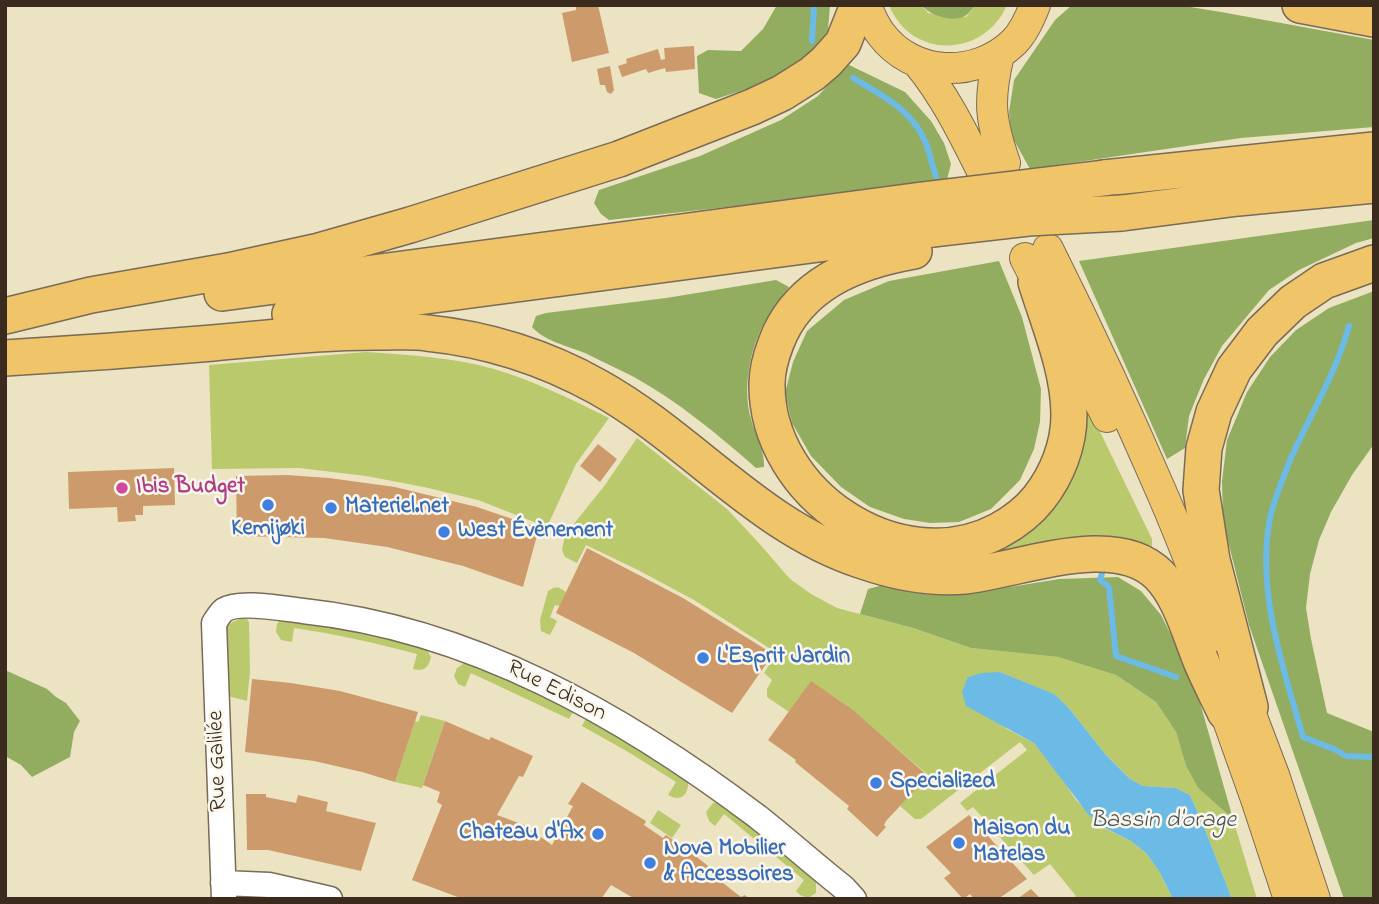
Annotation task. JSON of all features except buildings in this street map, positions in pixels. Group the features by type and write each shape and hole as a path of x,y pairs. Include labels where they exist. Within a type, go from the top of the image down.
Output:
{"highway":[{"path":"5,316 91,295 228,271 319,251 619,159 752,107 812,75 843,43 858,5"},
{"path":"1300,5 1374,19"},
{"path":"1357,5 1374,10"},
{"path":"5,355 931,225 1104,178 1374,150"},
{"path":"5,321 931,225 1122,213 1374,185"},
{"path":"931,225 879,258 827,281 795,307 780,332 770,359 766,382 773,428 783,452 805,486 843,517 893,541 921,547 945,547 984,538 1021,516 1035,503 1052,478 1067,437 1068,398 1036,263"},
{"path":"1237,709 1201,490 1204,448 1214,412 1234,369 1262,332 1293,302 1324,281 1374,263"},
{"path":"5,355 82,354 366,331 426,333 473,341 521,354 559,368 628,404 776,518 812,539 867,563 933,576 965,576 1084,555 1118,554 1146,564 1167,586 1185,619 1202,664 1237,709"}],"main road":[{"path":"866,5 872,20 886,40 904,55 918,63 934,67 960,68 999,55 1015,41 1028,24 1035,5"},
{"path":"918,63 994,167 995,135 991,94 999,55"},
{"path":"1036,263 1077,358 1180,573 1212,659 1274,775 1315,899"},
{"path":"1237,709 1257,802 1289,899"}],"street":[{"name":"Rue Edison","path":"214,623 223,611 237,606 265,606 335,614 372,621 452,644 515,668 585,704 708,780 759,818 843,895"},
{"name":"Rue Galilée","path":"214,623 223,891"},
{"path":"223,891 269,885 330,899"}],"green space":[{"path":"777,5 830,5 828,30 815,56 762,84 716,99 699,93 697,56 708,50 741,51 763,29"},
{"path":"889,5 921,5 928,13 966,17 976,5 1007,5 996,22 982,35 965,43 948,46 913,36 899,23"},
{"path":"921,5 976,5 965,16 952,19 935,15"},
{"path":"1072,5 1178,5 1374,40 1374,127 1241,138 1030,169 1011,135 1009,112 1014,80 1055,20"},
{"path":"847,64 905,92 931,121 944,143 951,164 946,183 609,220 594,203 599,190 700,156 781,120 818,96"},
{"path":"1374,220 1374,238 1356,243 1299,270 1269,290 1222,346 1204,379 1189,416 1185,448 1167,459 1079,261"},
{"path":"999,261 1022,317 1041,389 1040,422 1034,449 1020,480 991,509 959,522 930,523 904,519 870,507 841,487 811,456 792,423 785,393 793,362 807,331 844,300 889,281"},
{"path":"776,280 789,287 770,314 756,341 749,367 747,394 764,467 756,468 697,419 651,387 585,353 550,340 532,327 536,316 546,313 666,298"},
{"path":"1374,291 1374,444 1352,475 1319,540 1310,574 1306,608 1327,713 1374,732 1374,899 1344,899 1249,625 1223,521 1222,481 1227,440 1247,392 1270,357 1296,330 1329,308"},
{"path":"366,352 447,359 494,369 538,385 609,418 576,464 547,527 478,500 366,476 299,468 212,469 209,365"},
{"path":"1076,382 1152,539 1152,549 1077,539 980,555 1007,539"},
{"path":"637,438 727,509 790,579 837,608 913,628 971,648 1058,657 1116,675 1156,702 1176,732 1186,766 1198,788 1233,819 1257,899 1232,899 1190,795 1176,788 1143,786 1130,779 1106,755 1068,707 1053,694 1000,672 1005,728 1034,743 1076,800 1104,828 1131,841 1146,853 1173,899 1073,899 1076,896 1050,864 1034,875 973,807 967,811 960,803 1027,750 1020,742 921,819 915,819 900,806 928,775 830,694 789,712 767,697 767,689 772,680 764,673 777,653 694,600 586,545 577,563 565,557 562,550 565,535 605,485"},
{"path":"1118,577 1141,591 1161,615 1174,641 1199,699 1233,819 1198,788 1186,766 1176,732 1156,702 1116,675 1058,657 971,648 913,628 860,614 868,589 883,585 950,593 1059,579"},
{"path":"558,587 566,592 560,606 555,605 550,617 557,621 550,635 541,631 540,620 548,591"},
{"path":"243,618 249,622 250,672 247,701 228,696 225,660 228,626"},
{"path":"280,620 311,620 426,648 431,657 430,661 423,669 417,670 413,669 417,654 294,628 292,642 281,640 276,632"},
{"path":"466,662 474,663 574,710 569,719 471,673 465,687 458,684 454,676 457,668"},
{"path":"5,670 47,689 66,703 80,721 74,732 70,757 32,777 21,765 5,756"},
{"path":"421,715 445,721 422,788 395,782 415,721 418,722"},
{"path":"587,716 687,777 685,795 678,798 668,795 676,782 582,726"},
{"path":"718,802 728,807 812,876 816,882 816,893 808,898 800,895 796,891 804,880 724,814 715,826 709,821 706,812 713,803"},
{"path":"658,810 681,825 672,838 650,823"}],"water":[{"name":"Bassin d'orage","path":"1000,672 1054,694 1130,779 1143,786 1176,788 1190,795 1232,899 1173,899 1146,853 1131,841 1105,828 1088,814 1034,743 966,706 962,692 968,677"}],"waterway":[{"path":"812,41 814,5"},
{"path":"853,78 893,103 911,119 926,143 936,176"},
{"path":"1349,326 1330,377 1276,496 1270,518 1266,574 1280,656 1303,737 1346,756 1374,757"},
{"path":"1104,566 1100,580 1109,587 1116,656 1176,677"}],"place":[{"name":"Ibis Budget","path":"122,488"},
{"name":"Kemijøki","path":"268,505"},
{"name":"Materiel.net","path":"331,508"},
{"name":"West Évènement","path":"444,532"},
{"name":"L'Esprit Jardin","path":"703,658"},
{"name":"Specialized","path":"876,783"},
{"name":"Chateau d'Ax","path":"598,834"},
{"name":"Maison du Matelas","path":"959,843"},
{"name":"Nova Mobilier & Accessoires","path":"650,863"}]}
